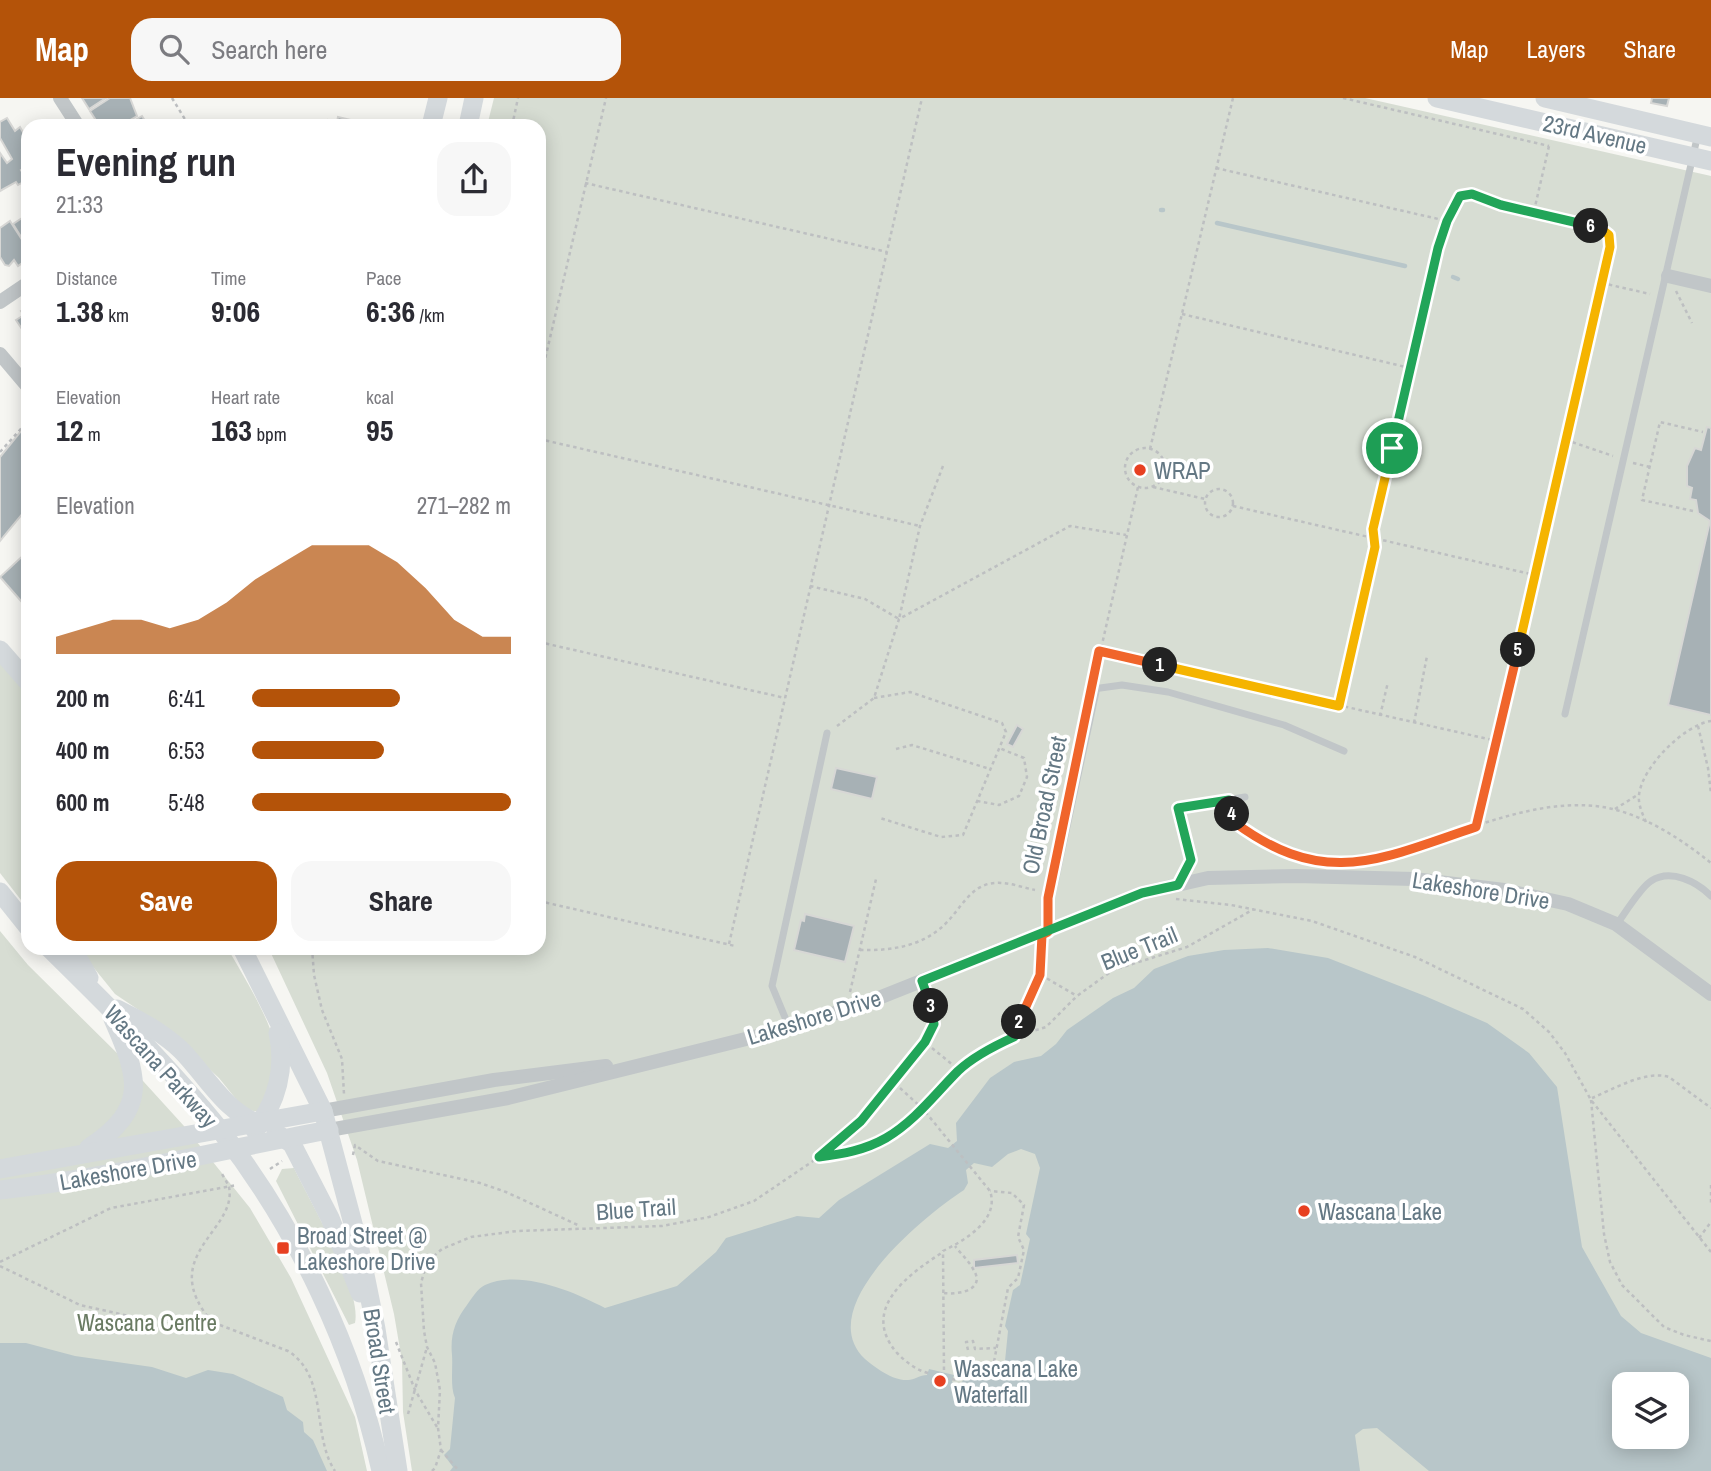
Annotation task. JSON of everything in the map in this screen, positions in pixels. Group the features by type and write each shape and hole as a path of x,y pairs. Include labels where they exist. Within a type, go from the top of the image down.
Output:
{"main road":[{"path":"433,119 438,98"},
{"path":"470,119 474,98"},
{"name":"23rd Avenue","path":"1437,98 1702,159"},
{"name":"23rd Avenue","path":"1547,98 1705,135"},
{"path":"0,650 21,673"},
{"path":"0,892 21,918"},
{"name":"Wascana Parkway","path":"56,955 106,1004 220,1130 263,1192"},
{"path":"76,955 106,1004 127,1051 134,1078 132,1097 123,1120 113,1132 82,1152"},
{"path":"245,955 326,1120"},
{"path":"106,1004 144,1022 180,1049 244,1117 292,1144 330,1218 376,1329"},
{"path":"263,1192 260,1157 274,1136 275,1096 279,1079 281,1045 274,1013"},
{"name":"Lakeshore Drive","path":"0,1190 42,1186 234,1150 326,1120"},
{"name":"Lakeshore Drive","path":"0,1169 82,1152 220,1130 274,1136 326,1120"},
{"name":"Broad Street","path":"326,1120 360,1250 376,1329 392,1434 392,1471"},
{"name":"Broad Street","path":"263,1192 310,1275 348,1355 370,1421 392,1471"}],"street":[{"path":"60,98 74,119"},
{"path":"1542,122 1547,98"},
{"path":"1668,276 1711,286"},
{"path":"0,302 21,288"},
{"path":"0,354 21,379"},
{"name":"Old Broad Street","path":"1045,933 1049,891 1093,689"},
{"name":"Lakeshore Drive","path":"326,1120 508,1098 790,1027 846,1010 1142,893 1208,878 1296,876 1414,879 1504,890 1568,904 1616,924 1711,994"},
{"name":"Lakeshore Drive","path":"326,1120 494,1080 667,1059"}],"lane":[{"path":"1565,714 1668,276 1702,159 1705,135"},
{"path":"1093,689 1122,685 1168,692 1284,725 1344,751"},
{"path":"790,1027 772,986 827,733"},
{"path":"1175,886 1191,860 1178,808 1245,797"},
{"path":"1616,924 1651,881 1675,876 1699,884 1711,896"},
{"path":"861,1121 925,1042 934,1024 934,1014 922,981"}],"path":[{"path":"172,98 185,119"},
{"path":"514,119 518,98"},
{"path":"546,354 606,98"},
{"path":"729,944 922,98"},
{"path":"1150,449 1233,98"},
{"path":"1343,98 1549,146 1534,212"},
{"path":"1216,168 1447,221"},
{"path":"585,183 887,252"},
{"path":"1339,706 1375,547 1372,538 1410,368 1447,221 1460,196 1465,193 1600,228 1609,235 1611,242 1476,827"},
{"path":"1668,276 1692,323"},
{"path":"1602,283 1663,297"},
{"path":"1182,314 1410,368"},
{"path":"1693,511 1642,499 1660,422 1703,432"},
{"path":"0,452 21,429"},
{"path":"1566,440 1613,456"},
{"path":"546,441 920,526"},
{"path":"1152,487 1163,478 1165,464 1156,452 1150,449 1136,451 1126,462 1127,477 1138,486 1205,499"},
{"path":"1634,463 1650,467"},
{"path":"874,698 898,619 920,526 943,466"},
{"path":"1093,689 1099,651 1138,486"},
{"path":"1222,489 1231,495 1233,506 1227,514 1218,517 1208,513 1205,499 1211,490 1222,489"},
{"path":"1233,506 1535,575"},
{"path":"898,619 1070,526 1126,535"},
{"path":"810,586 865,599 898,619"},
{"path":"546,644 785,698"},
{"path":"1099,651 1497,741"},
{"path":"1413,723 1427,656"},
{"path":"1380,716 1388,682"},
{"path":"827,733 874,698 910,692 1002,723 1006,732 963,835 941,837 880,818"},
{"path":"1614,810 1639,794 1657,759 1698,726 1711,721"},
{"path":"1698,726 1711,794"},
{"path":"896,749 912,745 990,769"},
{"path":"977,801 999,805 1019,796 1027,777 1024,758 999,748"},
{"path":"1639,794 1646,822"},
{"path":"1229,800 1234,822 1256,838 1282,852 1321,862"},
{"path":"1360,863 1523,814 1565,807 1614,810 1646,822 1681,841 1711,863"},
{"path":"846,1010 876,879"},
{"path":"860,950 899,949 930,935 949,921 977,888 985,884 1007,883 1049,891"},
{"path":"1175,886 1177,901 1254,909 1312,921 1415,957 1509,1000 1549,1032 1565,1053 1591,1099 1711,1252"},
{"path":"546,903 735,946"},
{"name":"Blue Trail","path":"355,1145 378,1161 506,1192 583,1228 662,1226 709,1217 754,1201 819,1157 849,1153 888,1137 923,1109 959,1070 981,1054 1014,1037 1046,1027 1077,996 1113,970 1187,947 1254,909"},
{"path":"1014,1037 1040,975 1045,933"},
{"path":"313,955 314,975 322,1010 342,1059 344,1095"},
{"path":"1040,975 1077,996"},
{"path":"925,1042 959,1070"},
{"path":"1591,1099 1635,1081 1662,1075 1669,1077 1711,1108"},
{"path":"893,1082 923,1109 990,1191 992,1207 986,1221 906,1277 894,1291 884,1317 891,1345 915,1368 928,1373"},
{"path":"1591,1099 1605,1234 1616,1274 1641,1307 1664,1327 1711,1341"},
{"path":"819,1157 861,1121"},
{"path":"269,1170 274,1136"},
{"path":"212,1322 197,1302 192,1274 203,1242 225,1210 229,1188 221,1172"},
{"path":"0,1264 111,1208 239,1184"},
{"path":"1711,1185 1711,1205"},
{"path":"953,1379 957,1380 993,1367 1008,1288 1018,1278 1024,1250 1018,1237 1024,1205 1012,1193 990,1191"},
{"path":"1699,1238 1711,1223"},
{"path":"438,1428 441,1406 439,1375 427,1347 421,1283 423,1270 435,1254 457,1241 471,1237 583,1228"},
{"path":"944,1293 964,1294 970,1290 976,1279 975,1271 954,1245"},
{"path":"943,1251 944,1372"},
{"path":"0,1264 80,1305 138,1318 212,1322 281,1348 298,1359 312,1384 328,1455 335,1471"},
{"path":"396,1342 415,1391 438,1428 443,1451 459,1471"},
{"path":"392,1434 403,1429 427,1347"},
{"path":"972,1350 996,1348"},
{"path":"432,1471 443,1451"}],"green space":[{"path":"494,98 1365,98 1711,176 1711,1471 412,1471 403,1412 402,1361 394,1314 357,1160 327,1073 272,955 546,955 546,119 489,119"},
{"path":"0,662 21,687 21,900 0,873"},
{"name":"Wascana Centre","path":"0,931 28,965 123,1059 184,1126 250,1208 291,1278 355,1417 367,1471 0,1471"},
{"path":"87,955 231,955 260,1006 277,1052 275,1077 259,1112 244,1109 219,1078 164,1027 115,994"},
{"path":"294,1168 343,1268 351,1289 355,1323 349,1325 276,1181 282,1169"}],"shaded area":[{"name":"Wascana Lake","path":"1268,948 1328,958 1487,1023 1529,1053 1557,1087 1582,1247 1621,1316 1641,1333 1711,1358 1711,1471 1429,1471 1377,1428 1363,1429 1355,1435 1360,1471 450,1471 453,1467 444,1455 450,1449 455,1398 452,1383 453,1335 463,1311 482,1287 514,1279 530,1281 562,1289 605,1308 677,1286 716,1252 726,1238 797,1216 819,1218 839,1200 930,1144 948,1148 957,1141 956,1123 990,1078 1014,1062 1041,1056 1056,1044 1067,1030 1113,998 1134,988 1154,969 1188,956 1224,950","holes":["1021,1149 1035,1154 1040,1168 1026,1234 1030,1239 1020,1285 1013,1290 1005,1326 1008,1331 1004,1371 981,1379 979,1375 967,1377 957,1384 952,1382 954,1375 929,1369 927,1375 908,1380 879,1370 865,1359 852,1338 852,1315 862,1290 880,1265 924,1220 964,1190 968,1183 966,1170 974,1163 992,1167 1008,1154"]},
{"path":"0,1343 26,1343 75,1356 152,1367 186,1378 208,1370 233,1374 283,1397 287,1410 303,1422 304,1432 313,1440 327,1471 0,1471"}],"building":[{"path":"82,98 106,98 89,109"},
{"path":"110,98 130,98 137,116 132,119 95,119 90,111"},
{"path":"1652,98 1669,98 1667,106 1651,103"},
{"path":"7,118 15,131 21,129 21,183 18,185 16,182 0,191 0,153 7,163 12,159 0,138 0,122"},
{"path":"21,219 21,237 13,224"},
{"path":"10,221 21,238 21,264 18,266 14,260 9,266 5,265 0,257 0,228"},
{"path":"1707,427 1711,428 1711,715 1668,705 1710,521 1698,513 1696,500 1690,499 1692,488 1687,486 1687,466 1695,448 1701,450"},
{"path":"21,431 21,516 0,541 0,457"},
{"path":"21,558 21,601 0,577"},
{"path":"1017,725 1023,729 1013,747 1007,744"},
{"path":"836,768 877,777 872,799 831,789"},
{"path":"805,914 854,926 845,962 794,950"},
{"path":"1017,1255 1018,1263 974,1268 974,1260"}],"waterway":[{"path":"1217,223 1405,266"},
{"path":"1453,277 1458,279"}],"place":[{"name":"WRAP","path":"1140,470"},
{"name":"Wascana Lake","path":"1304,1211"},
{"name":"Broad Street @ Lakeshore Drive","path":"283,1248"},
{"name":"Wascana Lake Waterfall","path":"940,1381"}],"route":[{"path":"1392,448 1373,529 1375,547 1339,706 1099,651 1048,898 1048,932 1042,935 1040,975 1014,1037 981,1054 959,1070 938,1095 888,1137 860,1150 819,1157 861,1121 931,1033 934,1014 922,981 962,967 1048,932 1092,912 1142,893 1178,885 1191,860 1178,808 1229,800 1234,822 1256,838 1296,857 1333,864 1360,863 1386,857 1476,827 1610,247 1609,235 1600,228 1501,205 1472,194 1465,193 1460,196 1447,221 1438,248 1392,448"}]}
